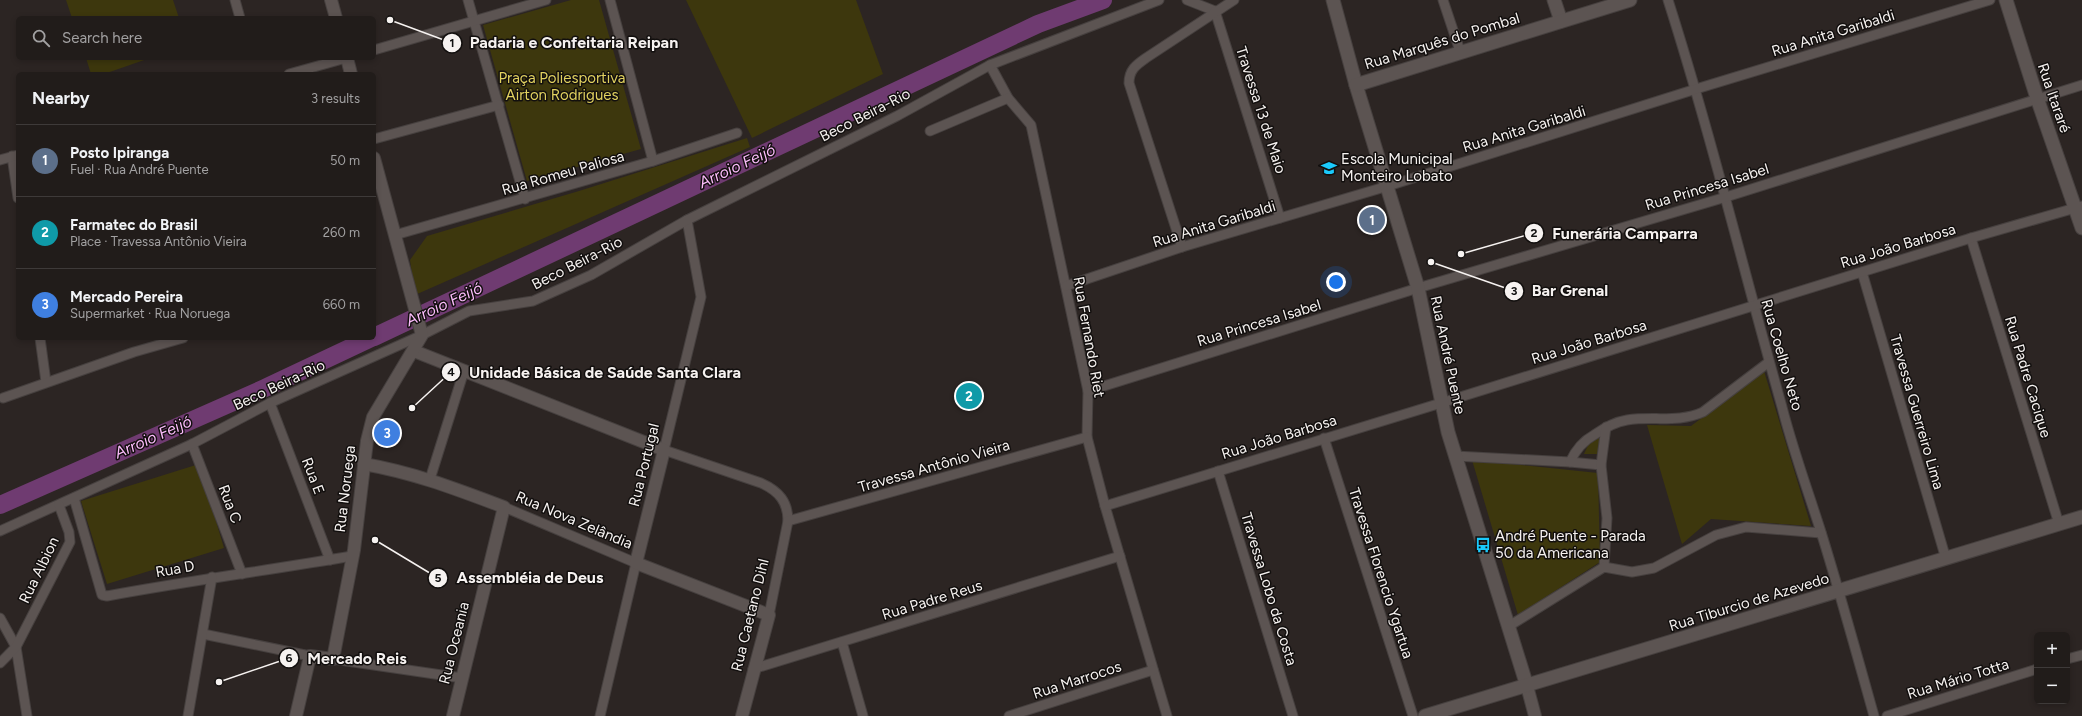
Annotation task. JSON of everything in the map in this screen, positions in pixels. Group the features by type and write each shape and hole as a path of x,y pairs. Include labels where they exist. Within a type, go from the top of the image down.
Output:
{"main road":[{"name":"Rua André Puente","path":"1333,0 1356,84 1418,288 1441,403 1455,456 1527,686"},
{"path":"1554,0 1561,21"},
{"name":"Rua Marquês do Pombal","path":"1356,84 1630,0"},
{"name":"Rua Itararé","path":"2006,0 2037,98 2079,207 2082,228"},
{"name":"Rua Tiburcio de Azevedo","path":"1425,716 1839,592 2082,517"}],"street":[{"path":"235,0 239,16"},
{"path":"331,0 335,16"},
{"path":"468,0 525,199"},
{"path":"376,49 546,0"},
{"path":"610,0 653,161"},
{"name":"Beco Beira-Rio","path":"0,531 192,444 270,403 421,331 469,311 533,301 591,275 687,220 897,116 990,65 1159,0"},
{"path":"1187,0 1215,11"},
{"path":"1182,247 1129,83 1129,74 1137,64 1215,11 1234,0"},
{"path":"1443,0 1460,51"},
{"name":"Rua Coelho Neto","path":"1668,0 1696,89 1726,197 1753,306 1789,434 1839,592 1874,716"},
{"name":"Rua Anita Garibaldi","path":"1066,286 1182,247 1388,186 1696,89 1990,0"},
{"name":"Travessa 13 de Maio","path":"1215,11 1280,218"},
{"path":"296,72 339,60"},
{"path":"347,60 350,72"},
{"name":"Rua Fernando Riet","path":"990,65 1008,98 1031,125 1088,390 1087,437 1105,506 1167,716"},
{"name":"Rua Princesa Isabel","path":"1088,390 1418,288 1726,197 2082,85"},
{"path":"930,131 1008,98"},
{"path":"376,138 499,105"},
{"name":"Rua Romeu Paliosa","path":"395,235 525,199 653,161 737,133"},
{"path":"0,160 15,155 16,169"},
{"path":"376,165 421,331"},
{"name":"Rua João Barbosa","path":"1105,506 1971,238 2079,207"},
{"name":"Rua Portugal","path":"600,716 701,297 687,220"},
{"name":"Rua Padre Cacique","path":"1971,238 2059,524"},
{"name":"Travessa Guerreiro Lima","path":"1862,272 1946,559"},
{"name":"Rua Noruega","path":"333,659 352,556 364,464 373,417 414,351 421,331"},
{"path":"40,340 46,382"},
{"path":"3,398 134,352 176,340"},
{"path":"414,351 664,450 761,483 775,490 783,500 788,511 788,521"},
{"path":"1570,462 1574,453 1587,439 1606,427 1627,420 1693,417 1703,412 1769,362"},
{"path":"430,479 464,371"},
{"name":"Rua E","path":"270,403 330,560"},
{"path":"1604,567 1607,518 1601,465 1606,427"},
{"name":"Travessa Antônio Vieira","path":"788,521 1087,437"},
{"name":"Travessa Florencio Ygartua","path":"1324,438 1413,716"},
{"name":"Rua C","path":"192,444 242,574"},
{"path":"1455,456 1601,465"},
{"name":"Rua Nova Zelândia","path":"364,464 401,471 430,479 504,507 636,563 769,615"},
{"name":"Travessa Lobo da Costa","path":"1218,471 1293,716"},
{"name":"Rua D","path":"74,498 102,595 107,596 212,577 242,574 352,556"},
{"name":"Rua Albion","path":"0,663 16,647 70,542 69,532 59,505"},
{"name":"Rua Oceania","path":"453,716 504,507"},
{"name":"Rua Caetano Dihl","path":"742,716 753,669 769,615 788,521"},
{"path":"1509,626 1604,567 1632,572 1654,568 1716,535 1746,527 1821,533"},
{"name":"Rua Padre Reus","path":"753,669 1120,556"},
{"path":"188,716 212,577"},
{"path":"0,618 16,647 27,716"},
{"path":"203,634 310,656 462,678"},
{"path":"842,642 863,716"},
{"path":"2070,658 2082,655"},
{"path":"296,716 310,656"},
{"name":"Rua Marrocos","path":"1010,716 1153,670"},
{"name":"Rua Mário Totta","path":"1887,716 2034,670"},
{"name":"Rua André Puente","path":"1527,686 1535,716"}],"green space":[{"path":"66,0 173,0 178,16 71,16"},
{"name":"Praça Poliesportiva Airton Rodrigues","path":"571,0 599,0 641,149 527,181 483,25"},
{"path":"686,0 856,0 883,74 752,138"},
{"path":"87,60 144,60 110,72 90,72"},
{"path":"747,138 750,147 415,295 410,260 427,236 579,191"},
{"path":"1764,371 1811,526 1711,519 1682,544 1647,425 1691,426"},
{"path":"1601,434 1599,454 1584,454 1590,441"},
{"path":"1472,460 1598,473 1600,562 1518,615"},
{"path":"199,464 224,548 107,584 81,501"}],"waterway":[{"name":"Arroio Feijó","path":"376,336 1038,24 1103,0"},
{"name":"Arroio Feijó","path":"0,505 265,388 367,340"}],"place":[{"name":"Padaria e Confeitaria Reipan","path":"390,20"},
{"name":"Escola Municipal Monteiro Lobato","path":"1329,168"},
{"name":"Posto Ipiranga","path":"1372,220"},
{"name":"Funerária Camparra","path":"1461,254"},
{"name":"Bar Grenal","path":"1431,262"},
{"name":"Farmatec do Brasil","path":"969,396"},
{"name":"Unidade Básica de Saúde Santa Clara","path":"412,408"},
{"name":"Mercado Pereira","path":"387,433"},
{"name":"Assembléia de Deus","path":"375,540"},
{"name":"André Puente - Parada 50 da Americana","path":"1483,545"},
{"name":"Mercado Reis","path":"219,682"}]}
